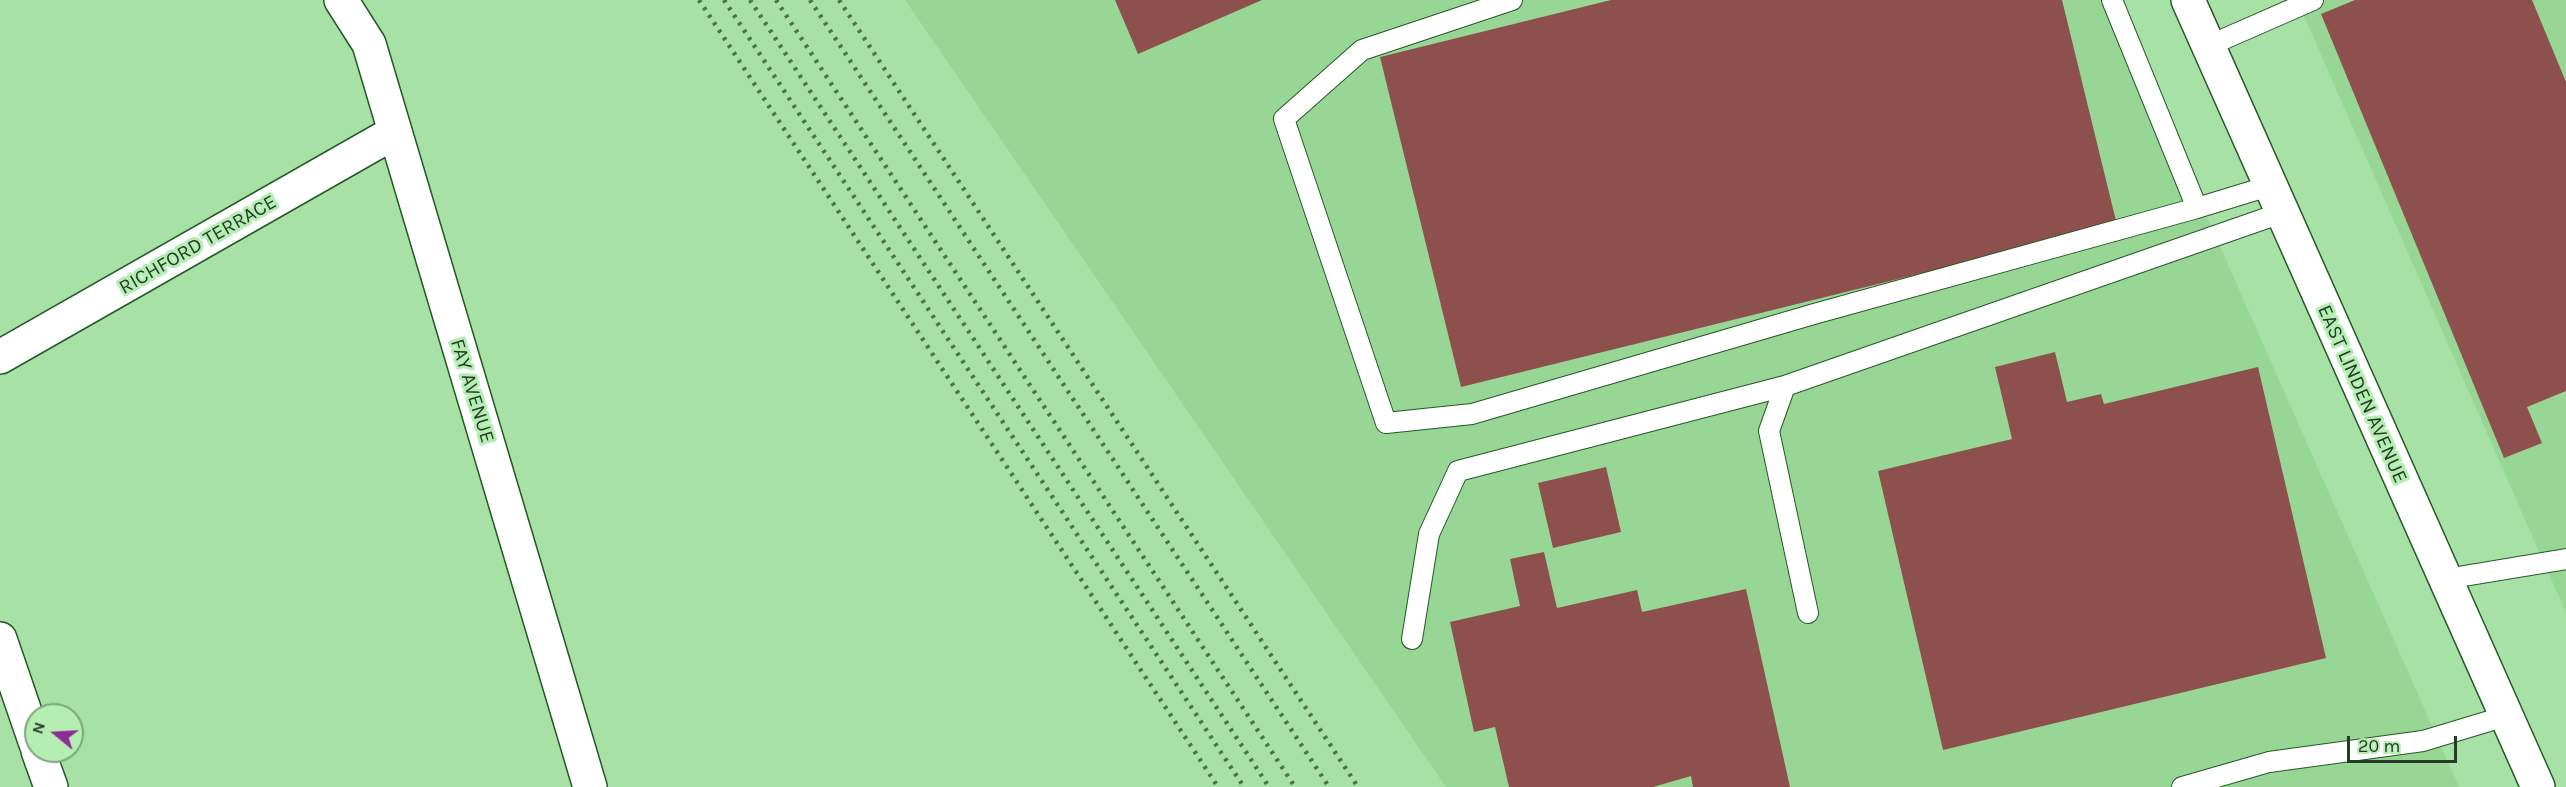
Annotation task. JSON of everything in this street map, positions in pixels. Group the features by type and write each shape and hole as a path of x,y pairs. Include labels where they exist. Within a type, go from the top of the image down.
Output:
{"street":[{"name":"FAY AVENUE","path":"341,0 369,44 590,787"},
{"name":"EAST LINDEN AVENUE","path":"2188,0 2538,787"},
{"name":"RICHFORD TERRACE","path":"0,357 395,132"},
{"path":"0,639 24,709"},
{"path":"42,763 51,787"}],"lane":[{"path":"1512,0 1362,50 1284,118 1386,423 1472,414 1814,314 2197,208 2275,199"},
{"path":"2112,0 2197,208"},
{"path":"2208,46 2313,0"},
{"path":"1412,639 1429,534 1458,471 1785,386 2275,199"},
{"path":"1785,386 1769,431 1808,613"},
{"path":"2446,579 2566,558"},
{"path":"2182,787 2269,762 2423,741 2506,716"}],"shaded area":[{"path":"905,0 2111,0 2459,787 1446,787"},
{"path":"2297,0 2566,0 2566,613"}],"building":[{"path":"1115,0 1262,0 1138,54"},
{"path":"1611,0 2062,0 2117,225 1461,387 1380,57"},
{"path":"2355,0 2532,0 2566,82 2566,391 2527,407 2542,443 2504,458 2321,14"},
{"path":"2055,352 2067,402 2101,394 2104,404 2258,367 2326,658 1943,750 1878,471 2012,439 1995,367"},
{"path":"1606,467 1621,532 1553,548 1538,483"},
{"path":"1544,552 1557,608 1637,590 1642,612 1746,589 1790,787 1693,787 1691,776 1653,787 1509,787 1495,727 1474,732 1450,622 1520,606 1510,559"}],"railway":[{"path":"699,0 1218,787"},
{"path":"724,0 1244,787"},
{"path":"750,0 1269,787"},
{"path":"776,0 1295,787"},
{"path":"810,0 1329,787"},
{"path":"839,0 1358,787"}]}
